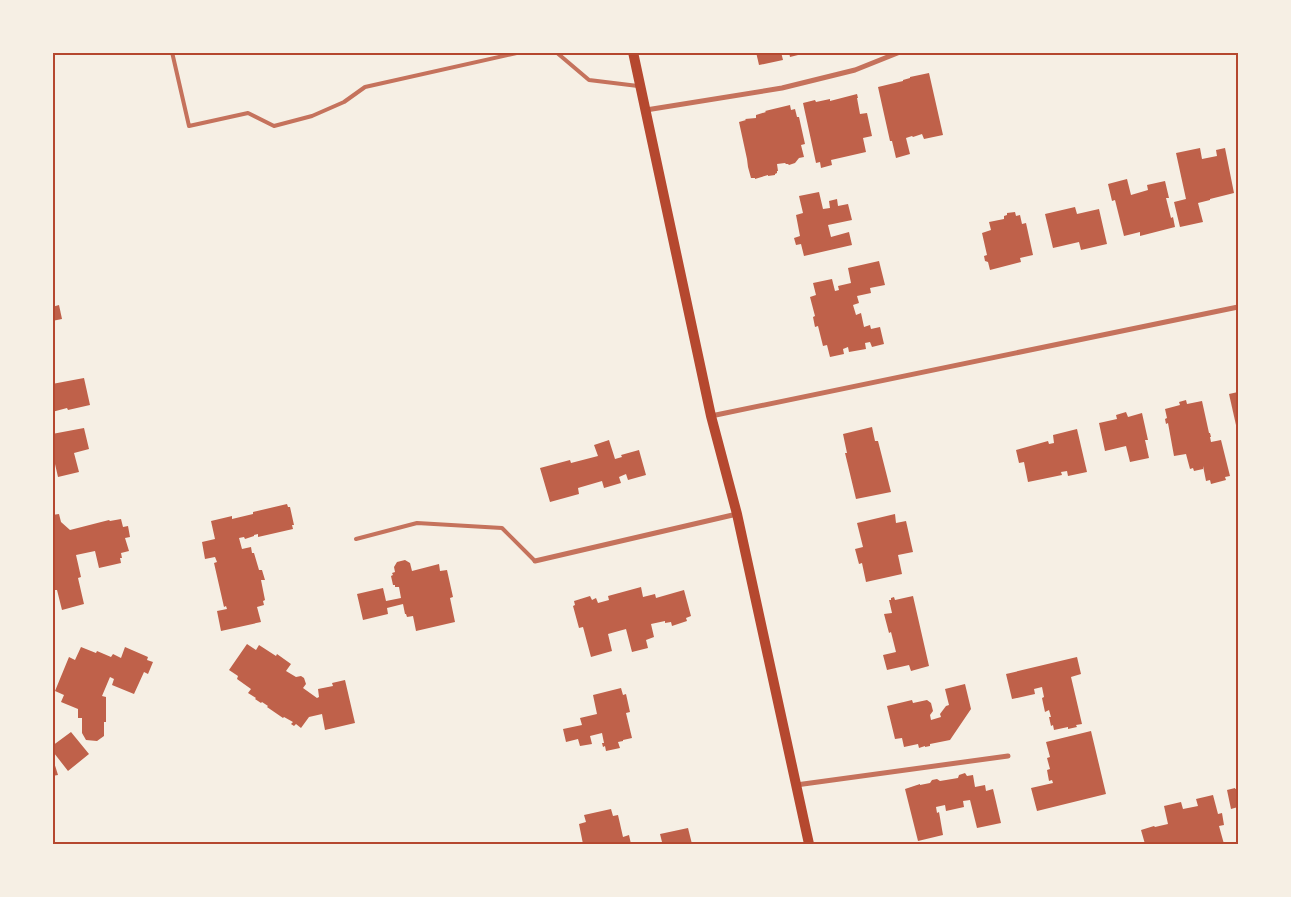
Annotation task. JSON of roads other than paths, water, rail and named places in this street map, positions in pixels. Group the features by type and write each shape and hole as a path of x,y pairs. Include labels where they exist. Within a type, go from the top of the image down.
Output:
{"main road":[{"path":"633,52 711,416 736,514 809,844"}],"street":[{"path":"646,110 782,88 855,70 900,52"},
{"path":"711,416 1238,307"},
{"path":"535,561 736,514"},
{"path":"796,785 1008,756"}],"lane":[{"path":"172,52 189,126 248,112 274,126 312,116 344,102 366,87 520,52"},
{"path":"556,52 590,80 640,86"},
{"path":"356,539 417,523 502,528 535,561"}]}
